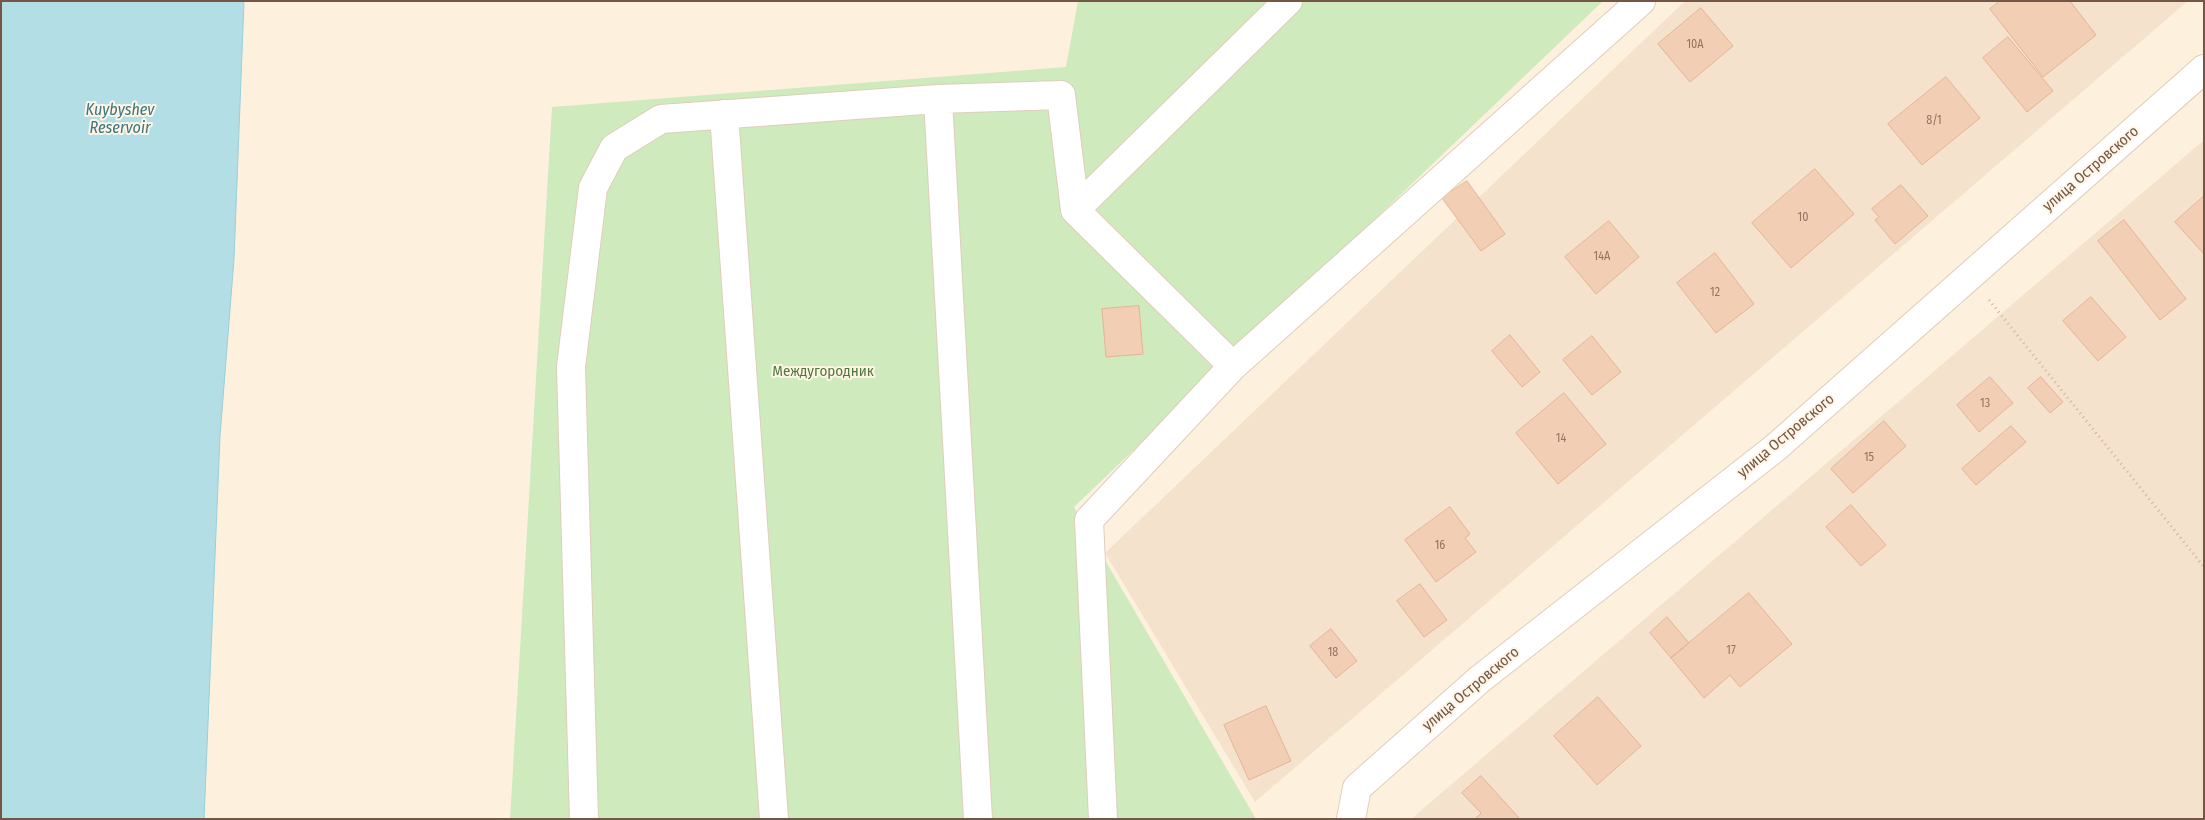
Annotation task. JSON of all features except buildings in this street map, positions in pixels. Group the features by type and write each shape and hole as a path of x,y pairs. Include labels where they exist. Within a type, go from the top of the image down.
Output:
{"street":[{"path":"1075,210 1288,1"},
{"path":"1103,819 1089,520 1233,366 1641,1"},
{"name":"улица Островского","path":"1351,819 1357,788 1480,679 1775,448 2204,69"},
{"path":"584,819 571,367 593,188 614,148 661,119 938,99 1061,95 1075,210 1233,366"},
{"path":"938,99 978,819"},
{"path":"724,114 774,819"}],"path":[{"path":"1970,276 2204,567"}],"shaded area":[{"path":"1685,1 2188,1 1255,802 1105,553"},
{"path":"2204,140 2204,819 1411,819"}],"green space":[{"name":"Междугородник","path":"1078,1 1603,1 1074,507 1256,819 510,819 552,107 1066,67"}],"water":[{"name":"Kuybyshev Reservoir","path":"1,1 244,1 234,259 220,436 204,819 1,819"}]}
